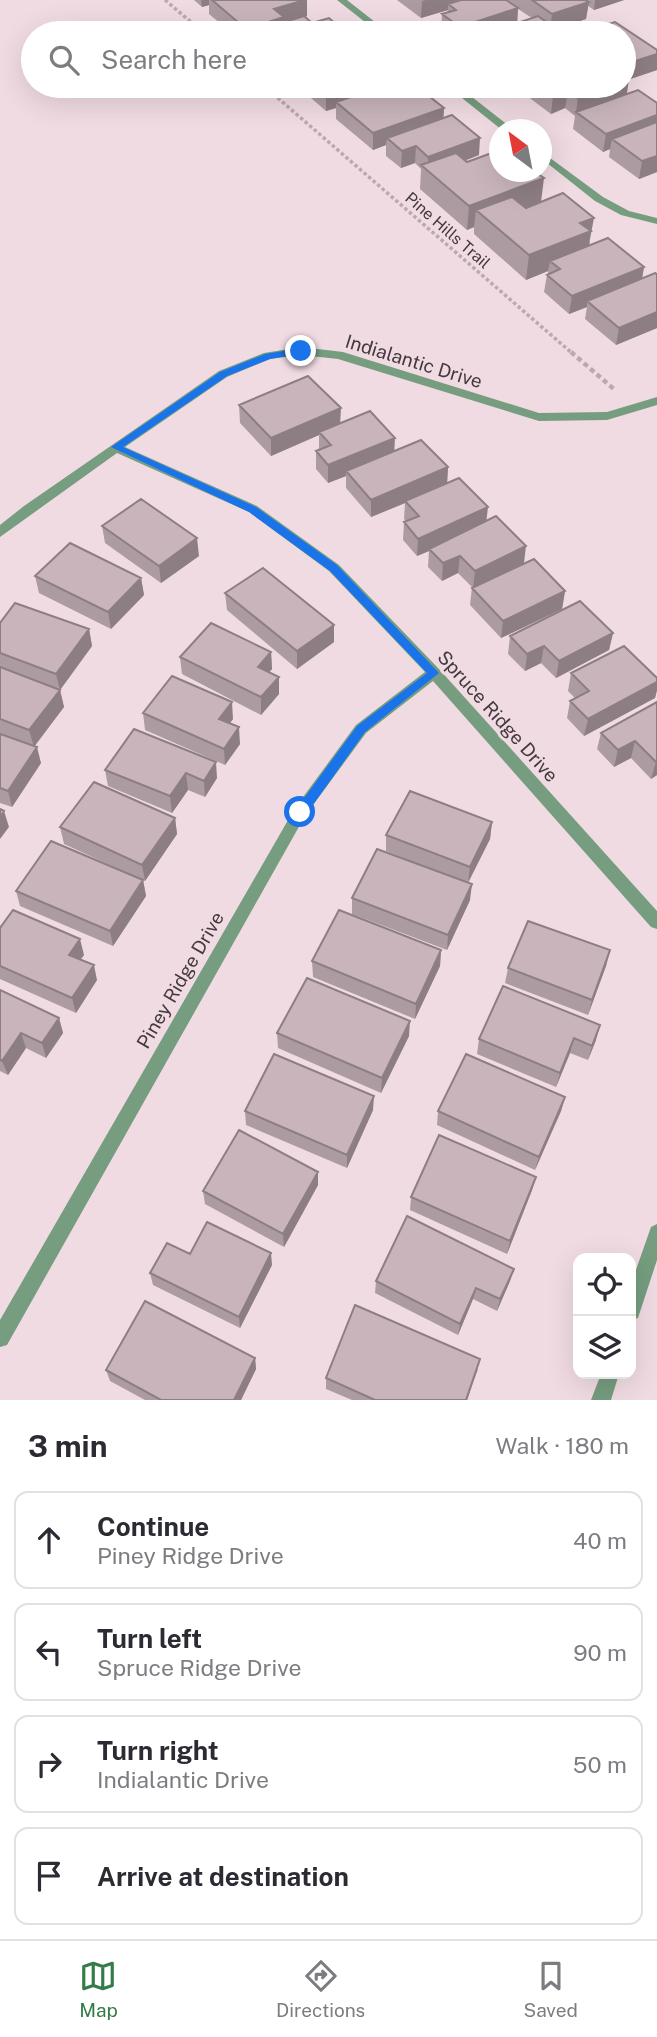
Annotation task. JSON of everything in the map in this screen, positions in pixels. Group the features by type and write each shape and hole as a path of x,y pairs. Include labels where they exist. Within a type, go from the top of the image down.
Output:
{"street":[{"path":"341,0 368,21"},
{"path":"468,98 495,119"},
{"path":"552,163 599,199 625,213 657,221"},
{"name":"Indialantic Drive","path":"0,532 116,447 223,374 268,356 301,351 339,355 539,417 607,416 657,401"},
{"name":"Spruce Ridge Drive","path":"116,447 253,509 334,568 434,673 657,922"},
{"name":"Piney Ridge Drive","path":"0,1338 300,812 361,729 434,673"},
{"path":"636,1296 657,1233"},
{"path":"601,1400 608,1379"}],"path":[{"path":"166,0 190,21"},
{"name":"Pine Hills Trail","path":"278,98 617,392"}],"building":[{"path":"212,0 305,0 274,9 284,17 271,21 237,21"},
{"path":"461,0 506,0 518,8 478,21 452,21 442,14 456,10 448,4"},
{"path":"532,0 585,0 589,2 552,14"},
{"path":"304,16 310,21 288,21"},
{"path":"538,16 545,21 523,21"},
{"path":"636,36 657,50 657,54 636,61"},
{"path":"636,91 657,103 657,115 606,134 576,112 615,98 636,98"},
{"path":"348,98 431,98 444,108 373,133 336,102"},
{"path":"452,115 480,138 428,157 416,146 402,151 387,138"},
{"path":"657,122 657,156 642,161 612,139"},
{"path":"456,153 467,162 489,154 489,182 533,182 469,206 421,165"},
{"path":"563,193 594,218 580,223 591,231 529,255 476,210 512,197 526,208"},
{"path":"608,238 644,267 572,296 547,275 560,269 550,261"},
{"path":"655,273 657,312 619,328 587,301"},
{"path":"308,376 341,408 271,438 239,405"},
{"path":"370,411 395,438 328,465 316,451 331,445 319,432"},
{"path":"421,440 448,467 371,500 346,471"},
{"path":"459,478 488,507 418,539 404,522 419,516 405,501"},
{"path":"141,499 197,538 159,566 102,526"},
{"path":"496,516 526,546 475,571 460,556 443,563 429,549"},
{"path":"70,543 141,578 108,612 35,576"},
{"path":"534,559 565,591 503,621 472,588"},
{"path":"263,568 334,625 297,651 225,593"},
{"path":"580,601 613,633 559,661 544,646 527,654 510,636"},
{"path":"15,603 89,629 56,674 0,653 0,623"},
{"path":"211,623 271,652 258,667 279,677 261,697 180,657"},
{"path":"624,646 657,678 657,682 588,719 570,701 589,691 571,673"},
{"path":"0,667 60,690 29,730 0,719"},
{"path":"172,676 232,702 219,719 239,727 224,749 143,713"},
{"path":"657,702 656,762 635,741 618,750 601,733"},
{"path":"134,729 216,762 204,781 186,773 170,796 105,770"},
{"path":"0,734 37,747 8,791 0,788"},
{"path":"94,782 175,818 142,865 60,827"},
{"path":"410,791 492,822 470,867 386,835"},
{"path":"51,841 143,880 110,931 16,891"},
{"path":"377,849 472,884 448,935 352,898"},
{"path":"13,910 80,939 69,955 94,965 72,998 0,966 0,928"},
{"path":"339,910 441,950 416,1004 312,961"},
{"path":"528,921 610,950 592,1000 508,968"},
{"path":"307,978 410,1021 382,1078 277,1033"},
{"path":"503,986 600,1025 592,1046 574,1038 560,1073 479,1039"},
{"path":"0,990 59,1018 42,1043 21,1033 2,1061 0,1059"},
{"path":"274,1054 374,1096 347,1155 245,1111"},
{"path":"466,1054 565,1097 539,1157 438,1111"},
{"path":"239,1130 318,1172 283,1234 203,1191"},
{"path":"439,1135 536,1177 510,1241 411,1197"},
{"path":"407,1216 514,1269 500,1299 476,1288 460,1324 376,1281"},
{"path":"207,1222 271,1253 239,1317 150,1273 167,1243 190,1254"},
{"path":"145,1301 255,1358 234,1400 161,1400 106,1370"},
{"path":"355,1305 480,1359 466,1400 375,1400 326,1378"}],"route":[{"path":"300,812 361,729 434,673 334,568 253,509 116,447 223,374 268,356 301,351"}]}
